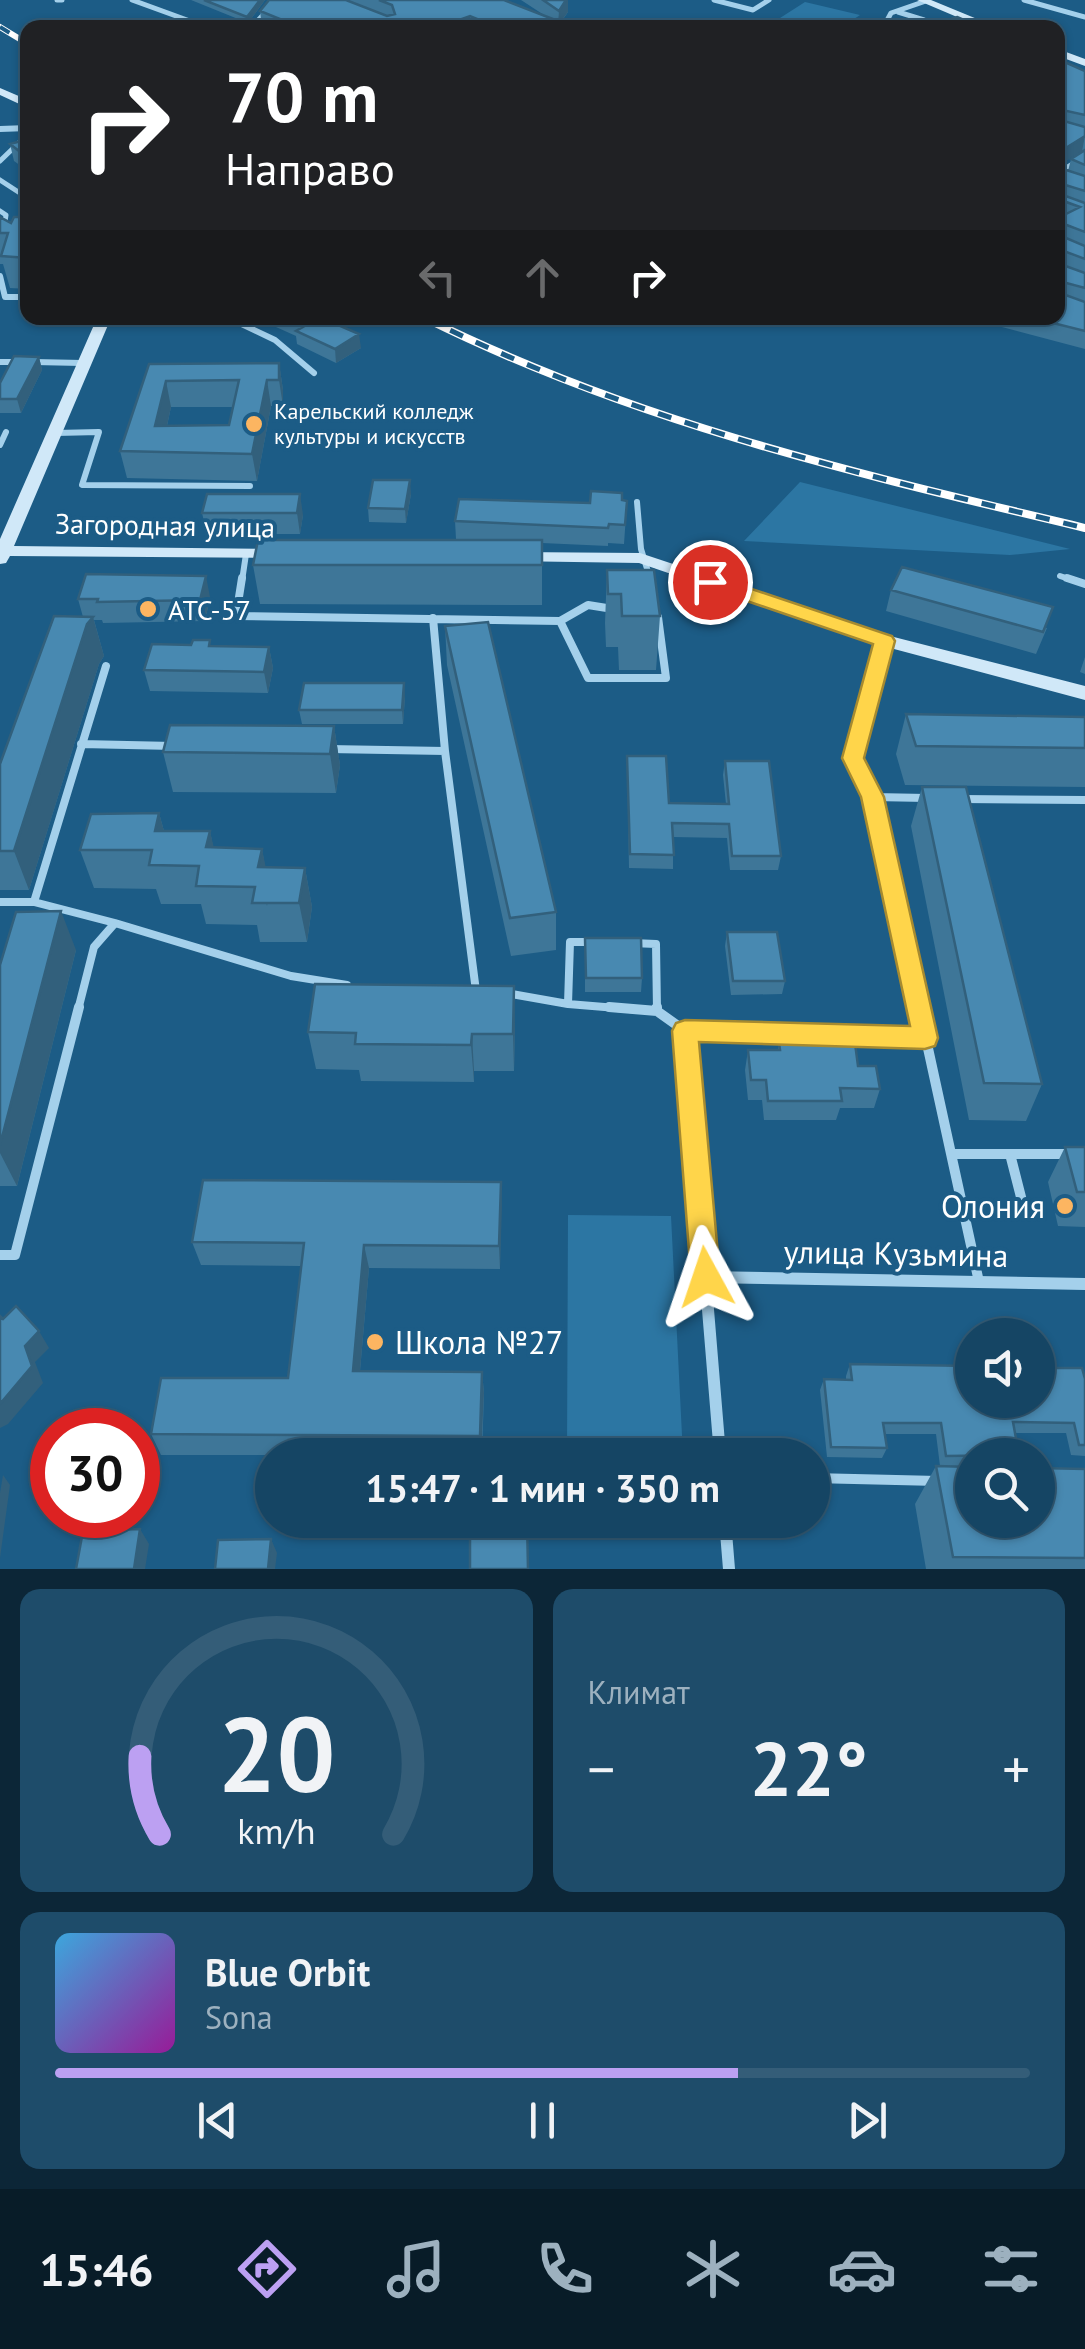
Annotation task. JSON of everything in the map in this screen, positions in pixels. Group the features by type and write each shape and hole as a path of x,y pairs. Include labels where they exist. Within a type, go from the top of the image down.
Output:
{"street":[{"path":"924,1 973,20"},
{"path":"1,553 101,325"},
{"name":"Загородная улица","path":"1,553 305,554"},
{"path":"502,556 640,558 885,641 1085,693"},
{"path":"685,1031 719,1438"},
{"name":"улица Кузьмина","path":"706,1277 1085,1284"},
{"path":"726,1538 729,1569"}],"lane":[{"path":"132,0 187,20"},
{"path":"258,20 278,0"},
{"path":"714,0 753,10 769,0"},
{"path":"1024,0 1085,16"},
{"path":"886,20 896,11 924,1"},
{"path":"896,11 924,20"},
{"path":"0,161 20,140"},
{"path":"1082,164 1085,156"},
{"path":"0,212 6,215 2,237"},
{"path":"0,276 4,297 20,297"},
{"path":"244,325 275,340 314,373"},
{"path":"0,362 82,363"},
{"path":"0,445 6,432"},
{"path":"52,433 98,432 82,485 250,486"},
{"path":"637,502 643,533 640,558 654,584"},
{"path":"246,554 236,616 560,621 588,605 622,610"},
{"path":"1060,576 1085,584"},
{"path":"560,621 588,678 666,678 656,599"},
{"path":"640,612 657,615"},
{"path":"433,618 476,991"},
{"path":"885,641 853,758 873,797 978,1282"},
{"path":"34,902 106,666"},
{"path":"81,744 177,746"},
{"path":"311,748 446,751"},
{"path":"873,797 931,798"},
{"path":"950,798 1085,800"},
{"path":"0,902 34,902 292,976 368,986"},
{"path":"0,1255 15,1255 94,947 116,924"},
{"path":"568,1004 570,942 604,942"},
{"path":"621,943 656,944 657,1010"},
{"path":"458,990 657,1010 685,1031 925,1038"},
{"path":"951,1154 1085,1154"},
{"path":"1010,1154 1022,1201"},
{"path":"830,1478 955,1481"}],"shaded area":[{"path":"805,2 860,15 852,20 777,20"},
{"path":"800,482 1070,549 1010,555 744,541"},
{"path":"568,1215 671,1216 682,1438 567,1438"}],"building":[{"path":"204,0 260,0 247,17"},
{"path":"269,0 346,0 387,16 395,14 392,5 379,0 504,0 555,20 480,20 470,16 459,20 282,20 260,11"},
{"path":"543,0 566,0 559,11"},
{"path":"1065,62 1085,71 1085,115 1065,111"},
{"path":"1065,121 1085,127 1085,136 1065,149"},
{"path":"1085,150 1085,165 1071,159"},
{"path":"1065,170 1085,176 1085,191 1065,185"},
{"path":"1065,196 1085,203 1085,232 1065,224 1065,214 1080,207 1065,202"},
{"path":"0,217 11,223 14,217 20,217 20,257 1,256 8,233 0,233"},
{"path":"1065,238 1085,246 1085,259 1065,251"},
{"path":"1065,266 1085,273 1085,288 1065,283"},
{"path":"1065,295 1085,302 1085,331 1061,325 1065,325"},
{"path":"299,325 338,325 359,334 335,349 296,331 303,327"},
{"path":"14,356 39,357 17,399 0,399 0,383"},
{"path":"279,363 279,380 267,380 252,454 120,451 149,364","holes":["239,380 229,425 155,426 166,381"]},
{"path":"373,480 410,480 405,509 368,508"},
{"path":"591,491 622,493 622,500 627,501 625,525 609,524 608,528 455,521 459,499 590,503"},
{"path":"207,494 300,494 297,513 202,513"},
{"path":"258,540 542,540 542,565 253,565"},
{"path":"902,567 1053,607 1043,632 891,590"},
{"path":"607,570 654,570 660,616 622,616 621,594 608,594"},
{"path":"86,574 206,576 200,600 97,602 98,599 78,599"},
{"path":"54,616 93,617 87,624 14,851 0,851 0,764"},
{"path":"488,622 556,912 510,918 445,626"},
{"path":"193,640 210,640 209,646 269,647 264,672 144,670 152,644 191,645"},
{"path":"304,683 404,683 402,710 299,710"},
{"path":"906,714 1085,717 1085,748 916,746"},
{"path":"170,725 334,726 330,754 163,752"},
{"path":"627,756 666,756 669,803 729,804 725,761 769,761 781,856 732,856 729,824 672,823 674,855 630,854"},
{"path":"922,787 966,787 1042,1084 984,1083"},
{"path":"159,813 155,831 210,831 206,847 262,849 258,867 305,868 299,903 252,903 255,887 196,886 199,866 149,865 152,850 80,850 91,814"},
{"path":"61,911 0,1145 0,965 16,912"},
{"path":"727,932 777,932 785,981 733,981"},
{"path":"585,938 641,938 642,978 586,978"},
{"path":"315,984 514,986 513,1034 472,1034 471,1045 355,1044 356,1033 308,1032"},
{"path":"779,1043 855,1043 858,1066 876,1066 880,1089 840,1088 842,1101 768,1101 766,1080 751,1080 748,1050 780,1050"},
{"path":"1065,1147 1085,1147 1085,1192 1077,1192"},
{"name":"Школа №27","path":"203,1180 501,1182 499,1246 364,1245 353,1371 482,1372 480,1436 160,1434 160,1408 156,1408 161,1378 288,1378 304,1243 192,1242"},
{"path":"16,1306 39,1331 25,1346 32,1366 0,1404 0,1316 3,1319"},
{"path":"850,1364 955,1366 955,1418 1055,1418 1055,1368 1082,1368 1085,1445 1079,1445 1074,1423 1013,1422 1016,1438 955,1438 955,1456 946,1456 941,1423 883,1423 887,1448 831,1447 824,1379 852,1380"},
{"path":"936,1466 955,1467 955,1538 1055,1538 1055,1468 1085,1469 1085,1558 953,1557"},
{"path":"82,1538 139,1538 134,1569 76,1569"},
{"path":"470,1538 527,1538 528,1569 470,1569"},
{"path":"271,1539 268,1569 215,1569 218,1540"}],"railway":[{"path":"0,27 20,39"},
{"path":"440,325 586,388 667,417 832,465 1085,528"}],"place":[{"name":"Карельский колледж культуры и искусств","path":"254,424"},
{"name":"АТС-57","path":"148,609"},
{"name":"Олония","path":"1065,1206"},
{"name":"Школа №27","path":"375,1342"}],"route":[{"path":"706,1277 685,1031 925,1038 873,797 853,758 885,641 710,582"}]}
